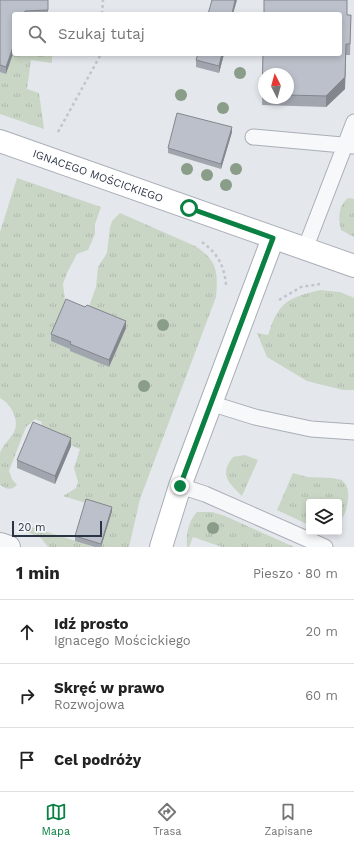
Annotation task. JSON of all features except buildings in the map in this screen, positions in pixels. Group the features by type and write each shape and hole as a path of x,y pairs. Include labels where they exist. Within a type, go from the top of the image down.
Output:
{"street":[{"name":"IGNACEGO MOŚCICKIEGO","path":"0,141 354,266"},
{"path":"161,547 180,486 210,403 273,238"},
{"path":"0,544 8,547"}],"lane":[{"path":"305,249 349,145 354,122"},
{"path":"253,137 349,145"},
{"path":"210,403 255,417 311,429 354,432"},
{"path":"180,486 205,494 325,547"}],"path":[{"path":"102,12 103,0"},
{"path":"54,137 60,131 100,56"},
{"path":"198,240 213,251 221,263 225,278 225,297 248,305"},
{"path":"278,300 301,287 322,284"}],"green space":[{"path":"0,8 12,13 12,56 52,56 52,63 31,60 27,89 39,93 44,129 0,114"},
{"path":"17,178 101,207 95,224 95,234 88,250 77,254 63,284 71,349 109,367 125,328 87,312 96,287 98,267 107,253 112,221 120,213 195,246 203,251 215,268 217,281 216,297 140,499 129,547 101,547 86,503 63,496 76,488 78,482 74,468 80,449 39,432 42,422 35,419 26,427 9,471 12,479 17,485 8,489 0,485 0,453 14,432 16,422 11,408 0,398 0,232"},
{"path":"348,198 354,199 354,237 341,230 340,226 339,217 341,208"},
{"path":"320,290 340,292 354,298 354,390 343,390 307,381 267,357 257,333 268,335 276,314 286,303 297,297"},
{"path":"245,455 258,460 242,496 229,482 226,474 229,463 233,457"},
{"path":"293,473 307,477 342,480 346,485 348,499 346,510 342,518 342,499 306,499 306,524 277,510"},
{"path":"197,512 212,512 225,516 294,547 222,547 193,537 189,547 187,547 188,528"},
{"path":"25,525 95,547 48,547 41,538 23,530"}],"route":[{"path":"180,486 273,238 189,208"}]}
